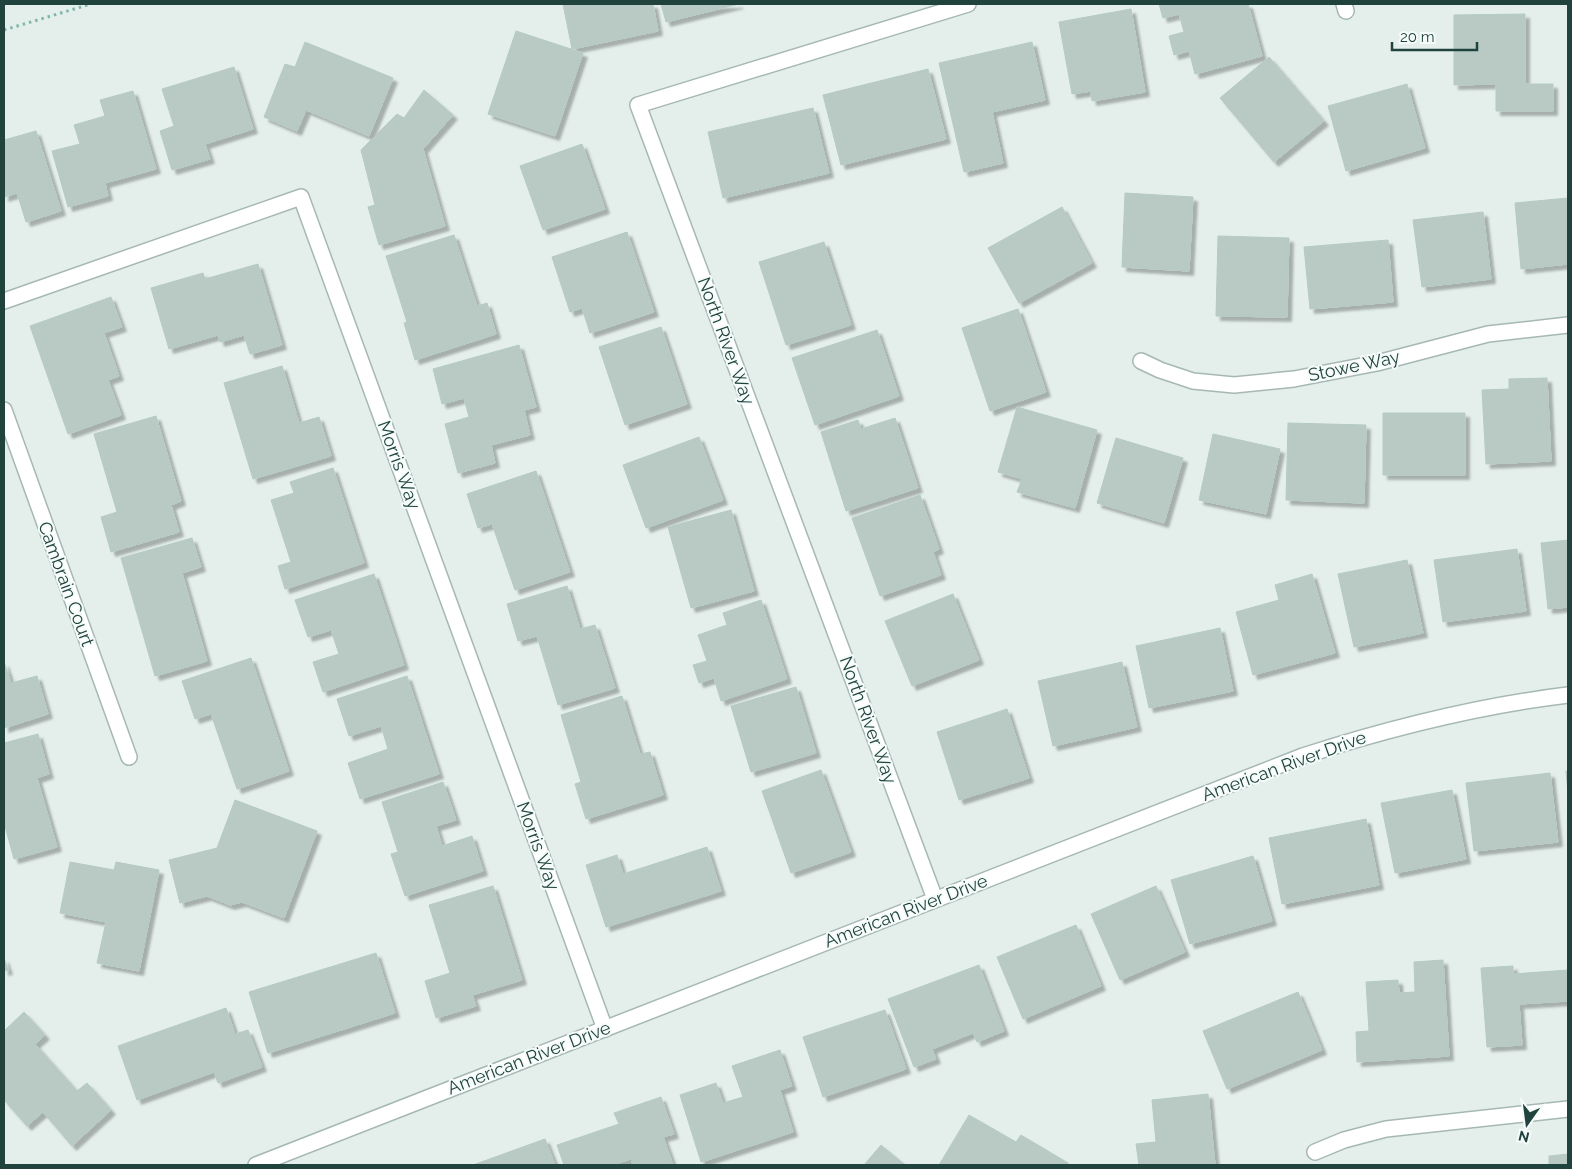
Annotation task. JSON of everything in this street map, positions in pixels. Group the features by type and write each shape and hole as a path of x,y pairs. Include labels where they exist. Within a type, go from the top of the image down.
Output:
{"street":[{"name":"North River Way","path":"935,900 638,105 968,4"},
{"name":"Morris Way","path":"4,301 301,197 605,1028"},
{"name":"Stowe Way","path":"1140,361 1193,381 1234,385 1294,379 1377,363 1488,334 1568,325"},
{"name":"Cambrain Court","path":"4,410 129,757"},
{"name":"American River Drive","path":"256,1165 1303,756 1446,715 1568,695"},
{"path":"1315,1152 1344,1140 1386,1128 1568,1109"}],"path":[{"path":"4,30 91,4"}],"building":[{"path":"563,4 653,4 658,31 572,49"},
{"path":"661,4 739,4 666,22"},
{"path":"1159,4 1248,4 1262,56 1195,74 1189,51 1174,55 1169,36 1184,32 1179,14 1163,18"},
{"path":"1131,9 1145,92 1092,101 1091,91 1072,94 1059,22"},
{"path":"1525,14 1525,84 1553,84 1553,111 1496,111 1496,84 1454,85 1454,15"},
{"path":"516,31 583,53 555,136 488,114"},
{"path":"305,42 393,78 369,136 306,110 297,131 264,117 285,64 295,67"},
{"path":"1032,42 1045,100 992,112 1003,163 964,172 939,63"},
{"path":"1269,57 1324,121 1274,162 1220,98"},
{"path":"234,67 253,129 205,144 210,159 172,170 160,131 174,126 162,89"},
{"path":"928,69 946,139 841,165 823,95"},
{"path":"1407,84 1425,148 1346,171 1328,106"},
{"path":"424,90 453,115 423,149 445,226 379,245 368,207 375,205 361,150 397,114 404,118"},
{"path":"133,91 156,169 105,183 108,196 68,207 52,151 80,144 74,125 105,116 100,100"},
{"path":"813,108 829,173 723,198 708,132"},
{"path":"36,131 61,211 26,222 17,193 4,197 4,140"},
{"path":"582,144 605,209 543,230 520,166"},
{"path":"1125,193 1193,197 1189,271 1122,267"},
{"path":"1568,198 1568,264 1521,269 1515,203"},
{"path":"1062,207 1092,263 1019,303 988,248"},
{"path":"1483,212 1491,279 1422,287 1413,220"},
{"path":"627,232 654,312 590,333 582,308 570,312 552,257"},
{"path":"454,235 477,306 487,303 496,334 415,360 404,323 407,322 386,256"},
{"path":"1218,236 1289,238 1287,317 1216,316"},
{"path":"1388,240 1393,302 1310,309 1304,247"},
{"path":"824,242 851,325 786,345 759,262"},
{"path":"258,264 282,345 250,354 244,335 220,342 218,335 169,349 151,288 203,273 205,279"},
{"path":"111,297 122,327 104,333 119,376 108,380 121,415 68,434 30,326"},
{"path":"1018,309 1046,392 990,411 962,328"},
{"path":"661,327 687,404 625,425 599,347"},
{"path":"877,330 899,396 815,425 792,358"},
{"path":"519,345 536,407 524,410 530,435 491,445 495,463 458,473 445,424 469,417 464,398 442,404 433,369"},
{"path":"282,366 299,423 319,417 331,456 253,479 224,383"},
{"path":"1547,378 1551,461 1486,464 1482,390 1509,389 1509,379"},
{"path":"1017,407 1097,430 1075,508 1017,492 1022,479 998,472"},
{"path":"1383,413 1465,413 1465,475 1383,475"},
{"path":"156,416 181,501 171,505 179,532 111,552 101,517 117,512 94,434"},
{"path":"895,418 918,488 846,511 821,432 858,420 861,429"},
{"path":"1288,423 1366,425 1364,503 1286,500"},
{"path":"1213,434 1280,449 1266,514 1199,500"},
{"path":"699,437 723,500 646,528 623,465"},
{"path":"1116,438 1183,458 1164,523 1097,503"},
{"path":"333,468 364,563 285,589 278,566 291,562 271,500 294,493 290,482"},
{"path":"536,471 570,572 515,590 492,524 478,528 467,494"},
{"path":"920,495 939,549 933,552 941,575 880,596 852,518"},
{"path":"731,510 754,591 691,608 668,527"},
{"path":"192,538 201,567 182,573 207,661 155,676 121,558"},
{"path":"1568,540 1568,607 1548,609 1541,543"},
{"path":"1517,549 1526,611 1443,622 1434,560"},
{"path":"1407,560 1423,633 1354,647 1338,574"},
{"path":"374,574 404,665 323,692 313,662 339,654 331,630 308,637 295,600"},
{"path":"1312,574 1335,653 1253,675 1236,612 1279,600 1275,585"},
{"path":"567,586 580,629 595,625 615,688 558,705 537,636 518,641 507,604"},
{"path":"953,594 979,660 912,686 885,621"},
{"path":"761,600 787,679 721,701 714,678 699,683 693,665 707,661 698,635 727,625 723,613"},
{"path":"1220,628 1233,691 1149,708 1136,646"},
{"path":"251,658 289,771 237,789 211,714 195,719 182,681"},
{"path":"4,662 11,683 37,676 48,714 4,728"},
{"path":"1122,662 1137,727 1053,746 1038,681"},
{"path":"407,676 439,774 360,799 348,763 388,749 381,726 349,736 337,699"},
{"path":"796,687 816,753 751,772 731,706"},
{"path":"622,696 640,754 650,752 663,795 586,819 575,784 581,782 561,715"},
{"path":"1007,709 1029,778 959,800 937,732"},
{"path":"38,734 49,774 37,778 57,847 14,859 4,823 4,743"},
{"path":"821,770 851,852 791,873 762,791"},
{"path":"1566,771 1568,771 1568,793"},
{"path":"1550,773 1558,842 1474,851 1466,783"},
{"path":"443,782 456,820 436,826 442,846 472,836 483,871 405,896 391,854 398,852 382,802"},
{"path":"1452,790 1466,859 1395,873 1381,803"},
{"path":"235,800 317,831 284,918 242,902 230,905 207,896 180,903 169,860 217,848"},
{"path":"1366,819 1379,885 1282,904 1269,838"},
{"path":"707,847 721,891 606,927 586,865 617,855 623,874"},
{"path":"1253,856 1272,921 1190,944 1171,880"},
{"path":"70,862 114,870 116,862 159,870 139,971 97,963 106,922 60,913"},
{"path":"493,886 522,980 472,995 476,1006 436,1018 425,981 450,973 429,905"},
{"path":"1156,886 1185,952 1120,980 1091,914"},
{"path":"1076,925 1101,986 1023,1019 997,957"},
{"path":"376,953 395,1013 268,1053 249,992"},
{"path":"4,958 8,970 4,971"},
{"path":"1443,960 1449,1056 1357,1062 1356,1032 1369,1031 1366,982 1398,980 1399,993 1415,992 1414,962"},
{"path":"979,965 1004,1031 977,1042 973,1033 932,1049 936,1059 914,1067 888,999"},
{"path":"1513,966 1513,974 1568,970 1568,1001 1519,1004 1522,1045 1487,1047 1481,968"},
{"path":"1298,992 1322,1050 1227,1089 1203,1031"},
{"path":"226,1008 235,1034 248,1030 262,1067 218,1083 214,1072 137,1100 118,1046"},
{"path":"885,1010 906,1069 823,1097 803,1037"},
{"path":"24,1012 45,1035 35,1044 77,1091 87,1083 111,1110 72,1146 43,1112 27,1126 4,1100 4,1031"},
{"path":"780,1050 792,1086 780,1090 793,1132 701,1162 680,1095 716,1083 723,1103 743,1097 732,1066"},
{"path":"1208,1094 1215,1165 1139,1165 1136,1144 1156,1142 1152,1100"},
{"path":"661,1097 674,1134 663,1137 673,1165 633,1165 631,1159 612,1165 564,1165 557,1145 619,1124 614,1113"},
{"path":"969,1115 1016,1142 1021,1135 1068,1163 1066,1165 939,1165"},
{"path":"545,1139 555,1165 473,1165"},
{"path":"881,1145 905,1165 864,1165"},
{"path":"1568,1154 1568,1165 1549,1165 1549,1156"}]}
